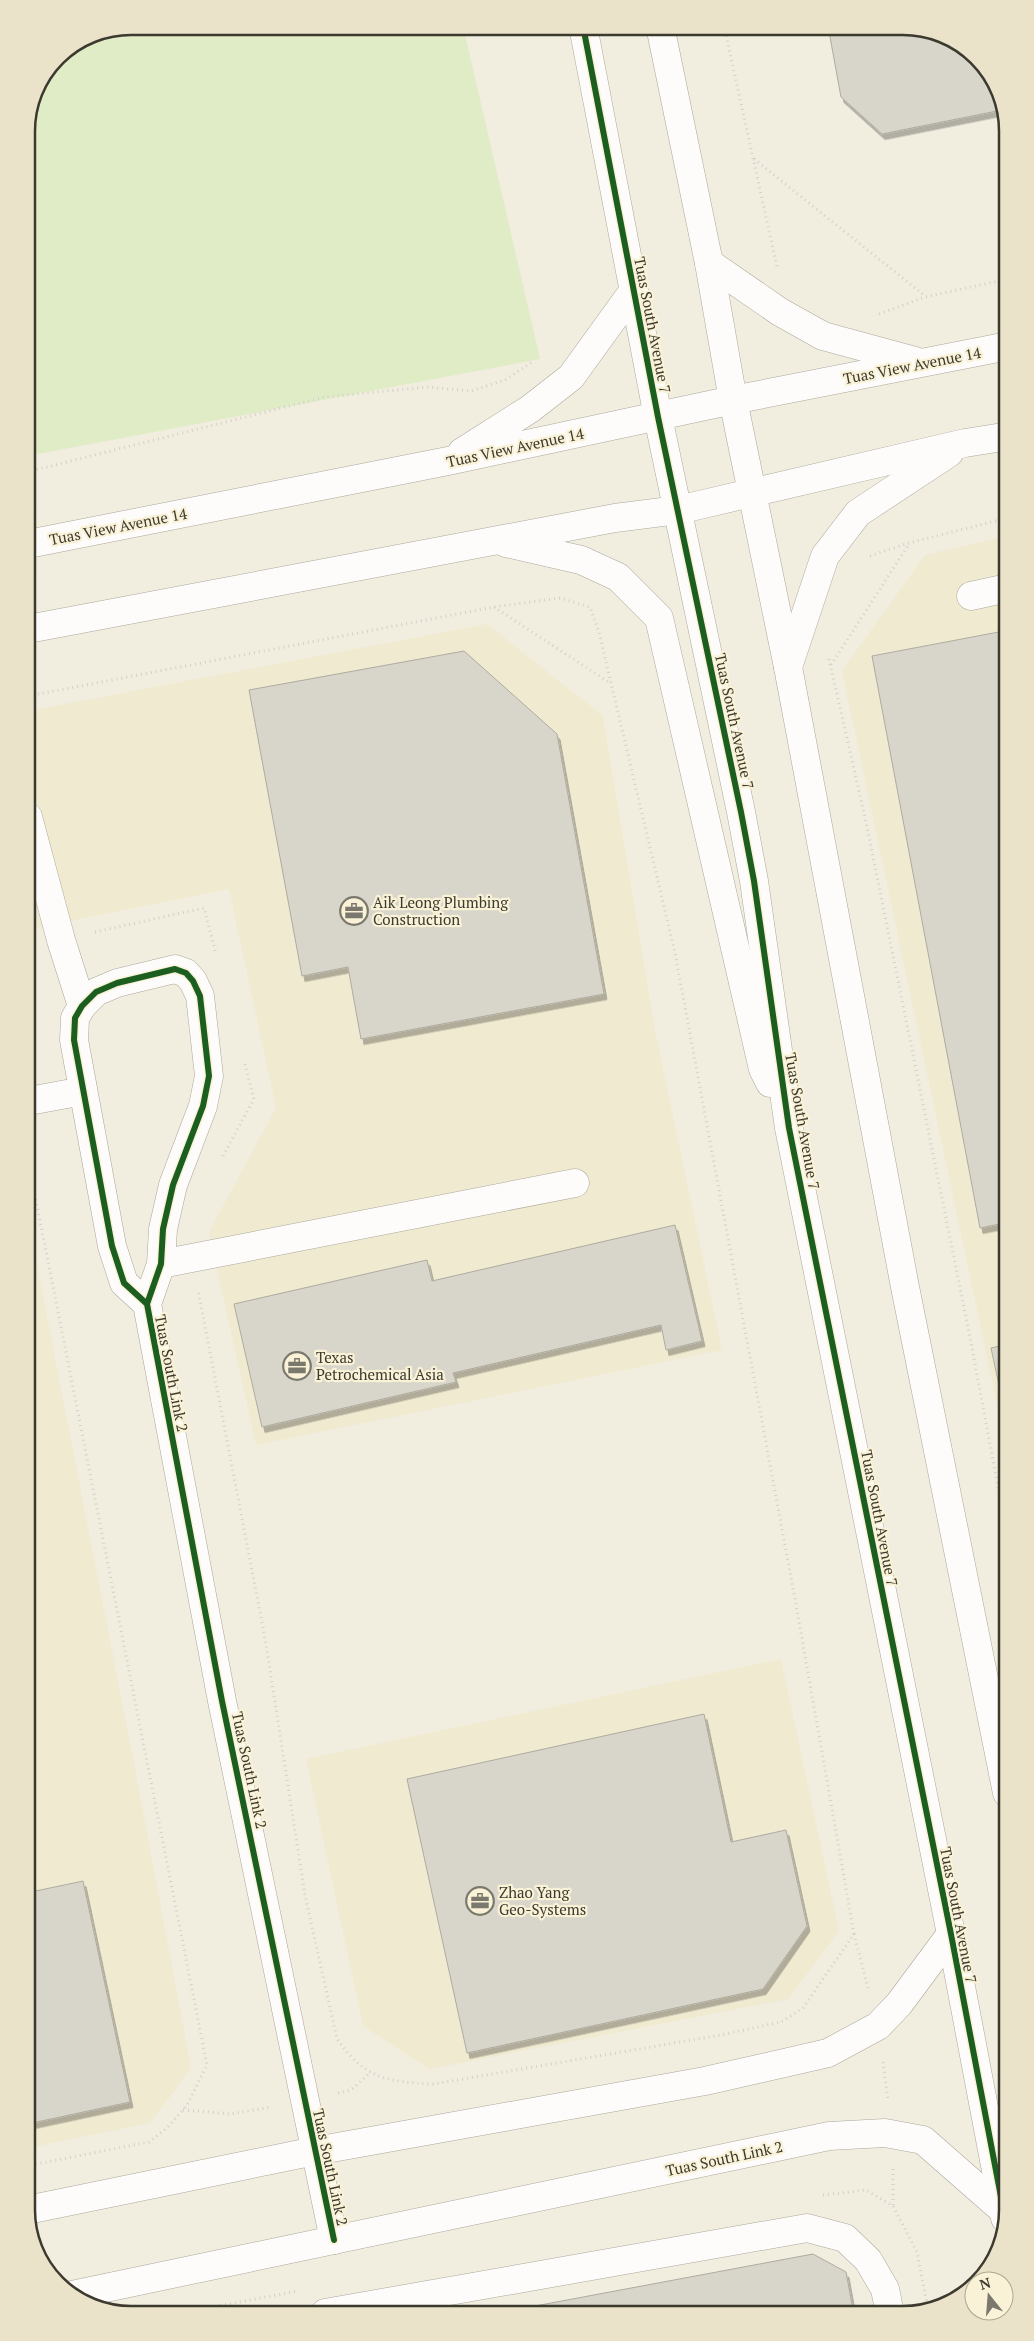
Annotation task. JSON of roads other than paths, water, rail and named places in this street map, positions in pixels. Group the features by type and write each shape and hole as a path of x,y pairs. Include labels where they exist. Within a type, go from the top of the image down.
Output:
{"street":[{"name":"Tuas South Avenue 7","path":"585,35 658,417 754,881 790,1128 951,1934 999,2188"},
{"path":"662,35 709,263 733,400 788,667 904,1288 999,1754"},
{"path":"709,263 780,312 823,336 922,363"},
{"path":"448,461 530,409 572,377 634,290"},
{"name":"Tuas View Avenue 14","path":"35,543 448,461 733,400 999,348"},
{"path":"35,628 494,540 615,518 678,510 965,443 999,438"},
{"path":"788,667 825,556 858,513 965,443"},
{"path":"494,540 582,560 618,577 659,618 764,1069 790,1128"},
{"path":"971,596 999,590"},
{"path":"35,843 61,940 82,1006"},
{"name":"Tuas South Link 2","path":"146,1304 124,1283 112,1246 74,1040 75,1018 82,1006 96,992 117,983 175,969 186,973 193,980 200,996 209,1076 203,1106 174,1184 164,1229 161,1264 146,1304 222,1701 334,2240"},
{"path":"35,1100 83,1091"},
{"path":"161,1264 575,1183"},
{"name":"Tuas South Link 2","path":"35,2208 315,2151 705,2080 828,2054 878,2026 899,2004 951,1934"},
{"name":"Tuas South Link 2","path":"83,2293 829,2136 884,2133 923,2140 999,2209"},
{"path":"365,2306 807,2228 845,2238 868,2260 885,2289 888,2306"}],"place":[{"name":"Aik Leong Plumbing Construction","path":"354,911"},
{"name":"Texas Petrochemical Asia","path":"297,1366"},
{"name":"Zhao Yang Geo-Systems","path":"480,1901"}]}
